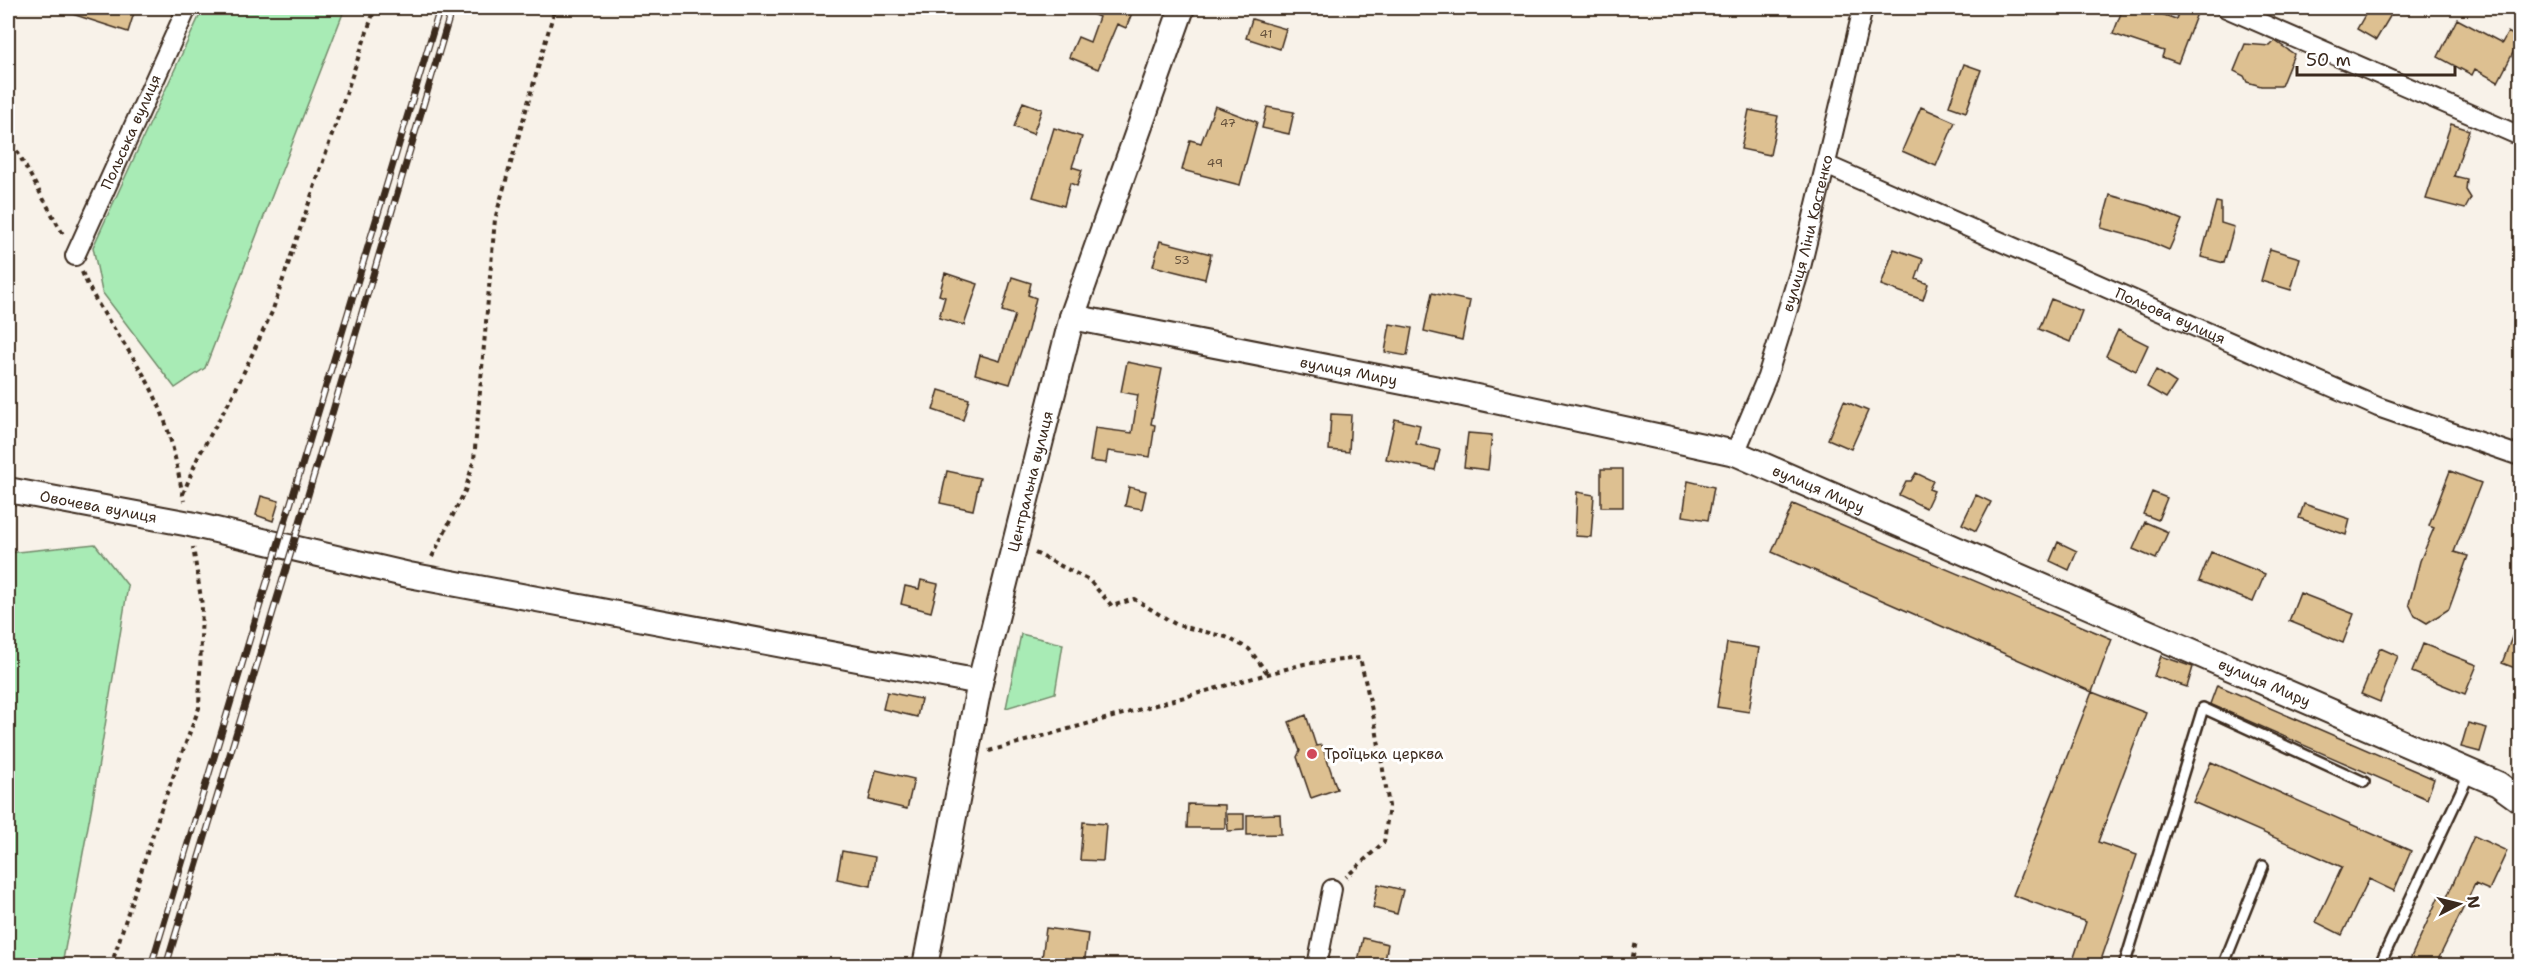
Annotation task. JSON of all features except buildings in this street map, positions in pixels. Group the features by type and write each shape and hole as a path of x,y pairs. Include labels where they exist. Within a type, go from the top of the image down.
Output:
{"street":[{"name":"Польська вулиця","path":"75,256 187,8"},
{"name":"Центральна вулиця","path":"925,966 980,682 1072,317 1182,8"},
{"name":"вулиця Ліни Костенко","path":"1735,453 1767,376 1802,263 1863,8"},
{"path":"2226,8 2520,136"},
{"name":"Польова вулиця","path":"1826,165 2378,406 2520,456"},
{"name":"вулиця Миру","path":"1072,317 1449,391 1735,453 2470,771 2498,784 2520,800"},
{"name":"Овочева вулиця","path":"8,490 190,524 409,575 980,682"},
{"path":"1317,966 1332,890"}],"lane":[{"path":"2124,966 2203,708 2364,782"},
{"path":"2379,966 2470,771"},
{"path":"2223,966 2264,866"}],"path":[{"path":"183,495 198,457 234,393 272,312 375,8"},
{"path":"409,575 421,571 430,561 449,528 465,491 474,460 495,219 555,8"},
{"path":"8,135 75,256 91,295 156,398 170,436 190,524 202,605 199,708 162,806 111,966"},
{"path":"1015,543 1089,580 1112,606 1134,599 1177,626 1226,637 1249,649 1268,674"},
{"path":"964,758 1304,664 1360,658 1376,728 1389,806 1384,842 1332,890"},
{"path":"1631,966 1636,941"}],"green space":[{"path":"203,8 345,8 205,368 175,388 102,292 93,247"},
{"path":"95,544 128,586 92,805 62,965 8,965 8,553"},
{"path":"1021,634 1063,644 1055,693 1006,708"}],"railway":[{"path":"151,966 440,8"},
{"path":"166,966 452,8"}],"place":[{"name":"Троїцька церква","path":"1312,754"}]}
